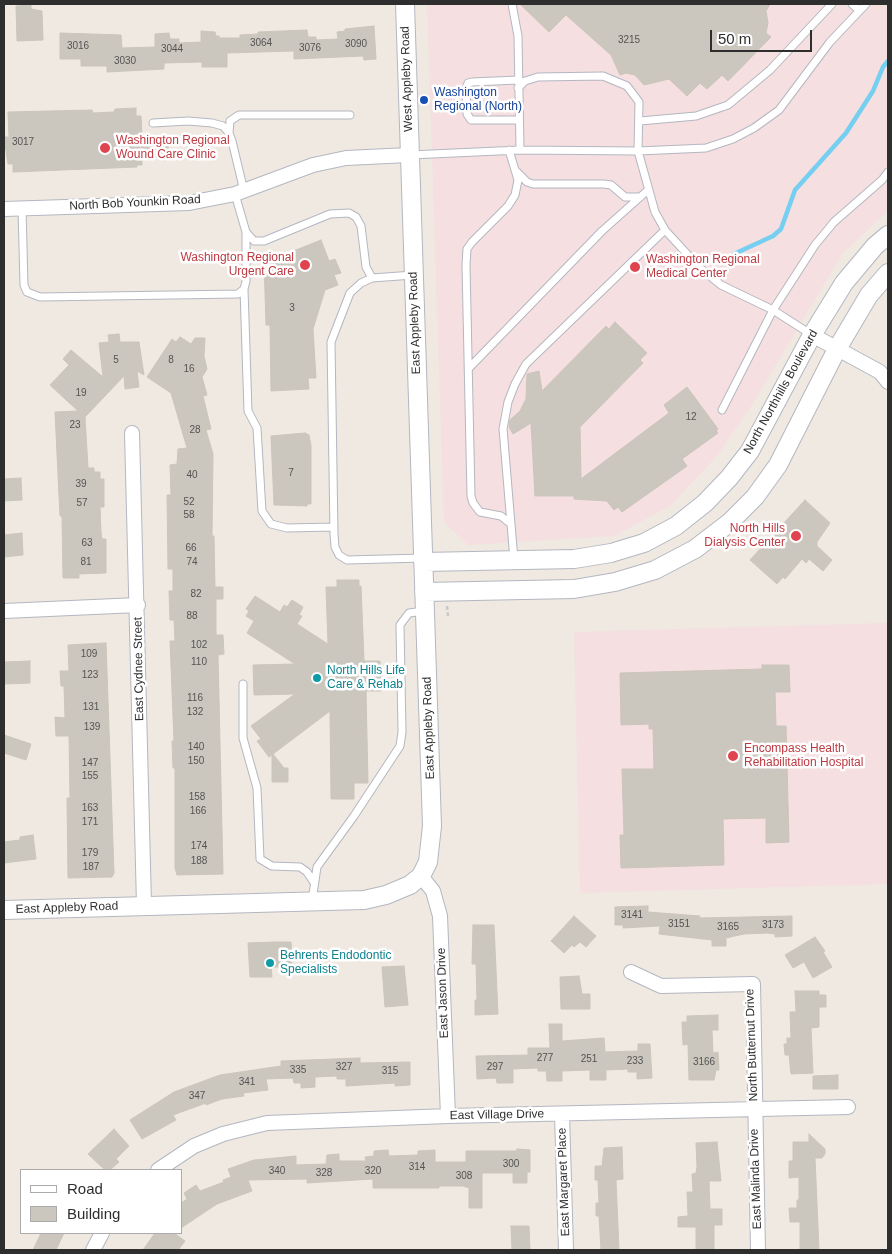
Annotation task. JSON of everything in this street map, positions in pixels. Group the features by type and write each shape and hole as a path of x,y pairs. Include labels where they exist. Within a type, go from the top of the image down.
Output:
{"street":[{"name":"West Appleby Road","path":"405,4 409,155"},
{"name":"North Bob Younkin Road","path":"4,209 190,202 240,193 313,165 346,158 409,155"},
{"name":"East Appleby Road","path":"4,910 364,900 386,895 410,885 421,876 428,862 432,826 409,155"},
{"name":"North Northhills Boulevard","path":"423,560 574,558 611,553 644,543 676,526 706,503 750,451 812,335 844,283 875,246 888,235"},
{"path":"424,592 574,589 615,582 656,570 695,549 729,523 755,497 778,465 837,349 869,295 888,273"},
{"path":"812,335 880,372 888,382"},
{"name":"East Cydnee Street","path":"132,433 138,606 144,905"},
{"path":"4,610 138,606"},
{"name":"East Jason Drive","path":"421,876 433,891 440,916 448,1116"},
{"name":"North Butternut Drive","path":"631,972 661,986 753,984 754,1108"},
{"name":"East Village Drive","path":"160,1169 194,1146 244,1127 289,1121 848,1107"},
{"name":"East Malinda Drive","path":"754,1108 758,1250"},
{"name":"East Margaret Place","path":"562,1114 566,1250"},
{"path":"92,1250 101,1234"}],"lane":[{"path":"512,4 518,36 520,150"},
{"path":"640,121 696,116 728,105 770,70 832,4"},
{"path":"852,4 859,10"},
{"path":"409,155 509,150 638,151 706,148 733,139 754,128 779,110 830,42 866,4"},
{"path":"519,120 471,120 467,114 466,85 472,82 518,84 538,77 609,77 627,86 637,96 639,102 638,151 648,190 665,230 699,267 722,285 773,310 812,335"},
{"path":"334,527 287,528 271,524 262,511 257,428 248,411 244,289 247,272 246,232 229,133 230,121 239,116 350,115"},
{"path":"153,123 212,123 223,126 229,133"},
{"path":"509,150 518,180 516,195 508,206 482,230 467,249 473,503 480,512 502,516 511,524"},
{"path":"516,171 527,182 532,184 604,184 611,185 626,197 640,197"},
{"path":"722,410 773,310 815,245 888,172"},
{"path":"469,368 602,231 648,190"},
{"path":"22,208 24,285 27,292 34,296 211,295 238,294 244,289"},
{"path":"246,232 254,241 264,241 320,217 340,212 349,213 356,217 361,226 366,267 372,278"},
{"path":"514,560 504,429 508,402 515,384 526,364 665,230"},
{"path":"413,275 372,278 350,292 331,342 334,527 335,547 339,555 347,560 423,560"},
{"path":"312,901 313,881 320,862 354,816 400,746 400,625 409,613 425,611"},
{"path":"243,684 243,738 257,788 260,859 272,866 300,867 307,872 313,881"}],"shaded area":[{"name":"Washington Regional Medical Center","path":"427,4 888,4 888,211 843,253 753,403 717,456 670,506 614,536 468,545 444,522"},
{"name":"Encompass Health Rehabilitation Hospital","path":"888,623 887,884 580,893 574,632"}],"building":[{"path":"520,4 770,4 766,11 768,23 766,33 771,37 728,81 722,75 707,89 700,83 687,96 669,79 644,85 635,75 626,73 620,75 611,55 566,15 549,32"},
{"path":"31,5 31,9 42,11 43,40 17,41 16,6"},
{"path":"374,26 376,59 364,60 363,56 294,59 294,51 227,53 227,67 202,67 202,62 164,63 164,69 107,72 107,66 81,66 81,59 60,59 60,33 121,35 122,48 155,47 155,34 169,33 170,39 179,39 179,43 201,42 201,31 215,32 219,38 240,38 240,35 258,34 258,32 307,30 308,37 316,37 316,40 338,39 337,32 345,31 345,29"},
{"name":"Washington Regional Wound Care Clinic","path":"136,108 136,116 141,116 142,138 168,137 169,157 142,158 142,165 137,165 137,167 13,172 13,164 8,164 4,137 9,137 8,112 92,110 93,113"},
{"path":"321,240 329,261 335,259 341,273 334,275 338,285 325,290 313,329 316,378 308,378 309,389 271,391 270,325 266,325 264,261"},
{"path":"615,322 647,353 640,360 643,363 580,427 581,479 669,413 664,405 687,387 718,429 716,430 718,433 682,459 687,466 622,512 618,507 614,510 607,501 574,499 574,496 535,496 531,423 513,434 509,427 510,420 520,411 526,399 527,374 539,371 542,391 606,326 609,329"},
{"path":"119,334 120,342 139,342 144,375 137,371 139,387 125,389 124,376 85,417 88,468 94,468 94,472 100,472 100,479 104,479 104,507 100,507 102,539 106,539 106,573 79,574 79,578 63,578 62,516 60,516 55,412 78,411 50,385 69,365 63,359 71,350 103,377 99,343 109,342 108,335"},
{"path":"180,337 191,344 195,338 205,338 204,356 207,369 202,377 207,395 203,396 211,429 206,430 213,454 212,536 214,536 215,587 223,587 223,599 216,599 216,635 223,635 224,654 218,655 223,874 177,875 175,868 175,768 173,768 172,741 174,741 170,641 175,641 174,620 170,620 169,591 173,591 173,569 168,569 167,495 171,495 170,465 177,464 178,449 187,448 171,393 147,377 172,339 176,342"},
{"path":"305,433 309,435 311,446 311,504 307,504 307,506 274,505 271,436"},
{"path":"21,478 22,500 4,501 4,479"},
{"name":"North Hills Dialysis Center","path":"805,500 830,523 817,542 817,546 832,560 823,571 809,559 806,563 802,559 785,579 783,577 777,584 750,560"},
{"path":"22,533 23,555 4,557 4,535"},
{"name":"North Hills Life Care & Rehab","path":"337,580 359,580 359,586 361,586 364,661 380,661 381,691 366,691 368,783 354,783 354,799 331,799 330,711 273,754 284,768 288,768 288,782 272,782 272,755 269,757 257,741 261,739 251,726 295,694 254,695 253,665 295,664 247,633 254,621 246,616 249,611 246,609 255,596 280,612 284,605 287,607 292,600 303,607 299,615 302,616 297,624 328,644 326,587 337,587"},
{"path":"106,643 114,873 112,877 68,878 67,798 70,798 69,736 56,736 55,717 65,718 64,686 61,686 60,671 69,671 68,645"},
{"path":"30,661 30,683 4,684 4,662"},
{"path":"762,665 789,665 790,692 775,692 776,726 786,726 789,842 766,843 766,818 723,819 724,865 621,868 620,835 624,835 622,769 654,769 653,729 649,729 649,724 621,725 620,673 762,669"},
{"path":"4,735 31,744 26,760 4,753"},
{"path":"33,835 36,859 4,863 4,842 20,840 20,837"},
{"path":"648,906 648,912 700,916 699,918 792,916 792,936 775,937 775,934 767,933 744,934 726,938 726,946 712,946 712,940 659,934 660,926 623,928 623,925 615,925 615,907"},
{"path":"574,916 596,936 586,947 580,942 574,947 572,945 564,953 551,941"},
{"path":"473,925 494,925 498,1014 475,1015 475,1000 477,1000 476,964 472,964"},
{"path":"815,937 825,951 823,952 832,967 813,978 804,962 793,968 785,955"},
{"name":"Behrents Endodontic Specialists","path":"291,942 292,967 271,967 272,977 250,977 248,943"},
{"path":"404,966 408,1005 385,1007 382,967"},
{"path":"579,976 582,994 590,994 590,1009 561,1009 560,977"},
{"path":"795,991 819,991 819,995 826,995 826,1007 819,1007 819,1027 811,1028 813,1073 791,1074 789,1055 785,1055 784,1044 787,1044 787,1038 791,1038 790,1012 796,1012"},
{"path":"718,1015 718,1030 712,1030 713,1053 718,1052 719,1070 716,1070 714,1080 689,1080 688,1044 683,1045 682,1022 687,1022 687,1016"},
{"path":"549,1024 562,1024 562,1041 604,1038 605,1052 638,1051 638,1044 650,1044 652,1078 637,1079 637,1072 628,1072 628,1069 606,1070 606,1080 590,1080 590,1070 562,1071 562,1081 547,1081 546,1071 538,1071 538,1068 513,1069 513,1083 497,1083 496,1078 477,1079 476,1056 528,1055 528,1048 550,1048"},
{"path":"360,1058 360,1063 410,1062 410,1085 395,1086 395,1083 346,1086 346,1079 337,1079 337,1076 315,1077 315,1087 301,1088 301,1083 294,1083 293,1078 266,1079 268,1090 243,1093 244,1096 222,1099 206,1105 206,1103 173,1115 176,1120 142,1139 130,1120 174,1092 220,1075 281,1066 281,1061"},
{"path":"838,1075 838,1089 813,1089 813,1076"},
{"path":"114,1129 129,1146 116,1159 119,1162 111,1169 104,1169 88,1154"},
{"path":"809,1134 825,1149 825,1154 822,1158 815,1158 819,1250 800,1250 800,1222 790,1222 789,1208 797,1208 797,1200 799,1200 799,1177 789,1178 789,1161 793,1161 793,1142 809,1142"},
{"path":"717,1142 721,1181 709,1181 710,1209 722,1209 722,1225 714,1225 714,1250 696,1250 696,1227 678,1227 678,1217 688,1216 687,1192 693,1192 692,1174 696,1173 697,1167 696,1143"},
{"path":"622,1147 623,1179 616,1180 619,1250 601,1250 599,1216 596,1216 596,1203 599,1203 598,1180 595,1180 595,1166 602,1166 604,1148"},
{"path":"517,1149 530,1150 530,1172 527,1172 527,1183 513,1183 513,1173 482,1173 482,1208 469,1208 469,1188 463,1186 373,1188 373,1179 307,1183 307,1179 248,1180 252,1191 217,1204 182,1227 182,1202 187,1199 184,1193 196,1185 200,1191 224,1182 223,1180 231,1177 228,1169 254,1160 296,1156 296,1165 326,1164 327,1155 339,1154 339,1161 366,1161 365,1157 374,1156 374,1151 388,1150 389,1156 418,1155 418,1151 435,1150 435,1162 466,1162 466,1151 517,1151"},
{"path":"511,1226 529,1226 530,1250 512,1250"},
{"path":"41,1234 64,1234 56,1250 33,1250"},
{"path":"154,1234 175,1234 185,1241 178,1250 143,1250"}],"waterway":[{"path":"734,254 773,236 781,229 795,190 846,133 873,91 883,67 888,61"}],"place":[{"name":"Washington Regional (North)","path":"424,100"},
{"name":"Washington Regional Wound Care Clinic","path":"105,148"},
{"name":"Washington Regional Urgent Care","path":"305,265"},
{"name":"Washington Regional Medical Center","path":"635,267"},
{"name":"North Hills Dialysis Center","path":"796,536"},
{"name":"North Hills Life Care & Rehab","path":"317,678"},
{"name":"Encompass Health Rehabilitation Hospital","path":"733,756"},
{"name":"Behrents Endodontic Specialists","path":"270,963"}]}
